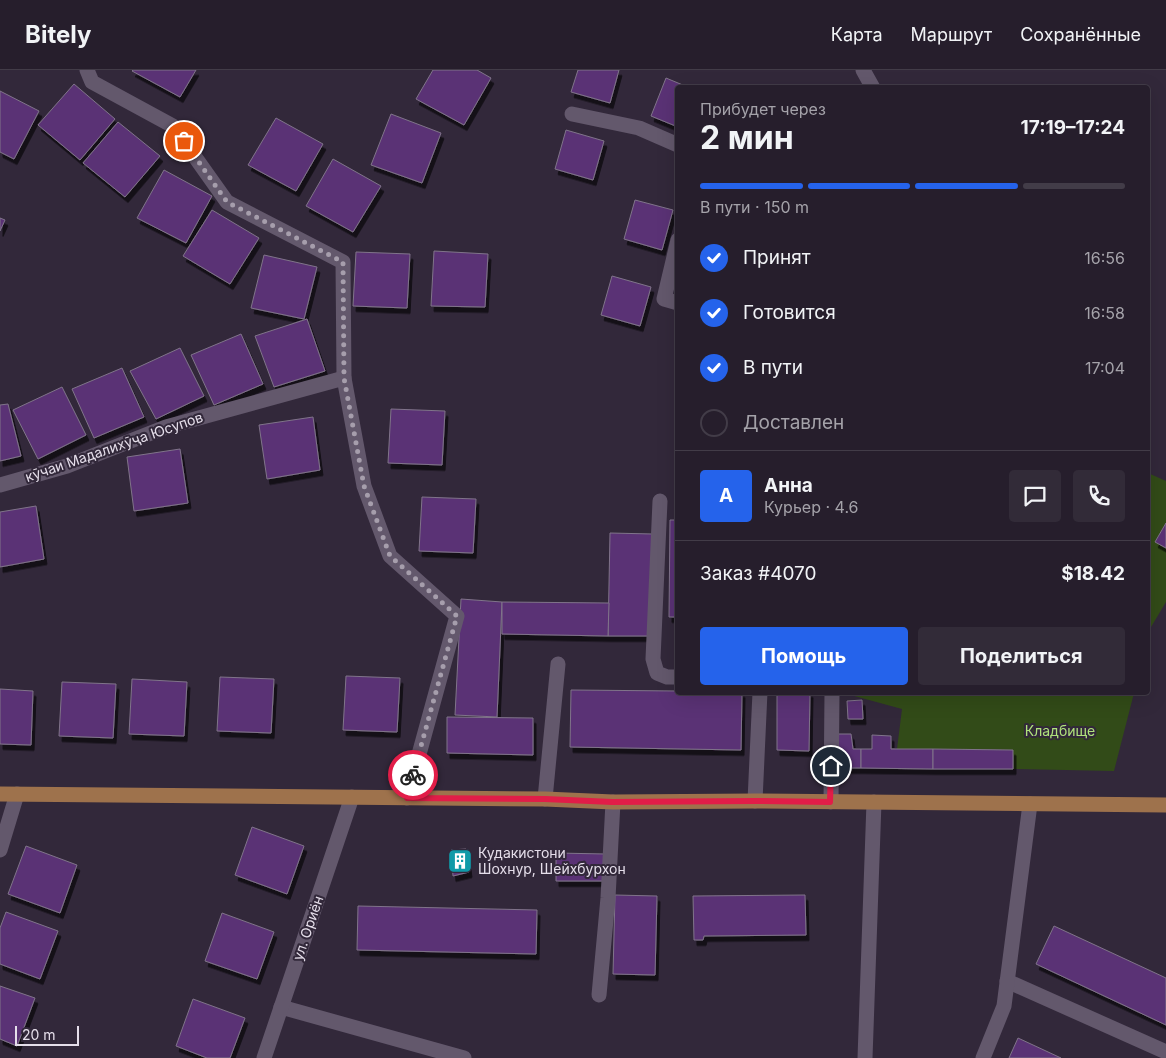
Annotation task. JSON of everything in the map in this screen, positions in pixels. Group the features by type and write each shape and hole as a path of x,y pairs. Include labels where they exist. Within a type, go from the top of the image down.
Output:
{"main road":[{"path":"0,794 545,799 612,802 755,801 1166,805"}],"street":[{"path":"86,70 92,82 173,126 227,202 343,262 344,378 364,486 390,556 457,616 407,798"},
{"path":"863,70 871,85"},
{"path":"572,114 639,128 675,145"},
{"path":"675,253 664,300 675,302"},
{"name":"кӯчаи Мадалихӯҷа Юсупов","path":"0,486 67,466 166,427 344,378"},
{"path":"660,501 653,659 657,673 667,678 675,677"},
{"path":"545,799 558,664"},
{"path":"755,801 760,695"},
{"path":"830,802 832,695"},
{"path":"0,850 17,794"},
{"name":"ул. Ориён","path":"264,1058 352,797"},
{"path":"599,995 608,898 612,802"},
{"path":"865,1058 874,802"},
{"path":"983,1058 1004,1006 1030,804"},
{"path":"1008,981 1166,1052"},
{"path":"281,1007 464,1058"}],"green space":[{"path":"1150,474 1166,481 1166,523 1156,542 1166,548 1166,602 1150,632"},
{"name":"Кладбище","path":"851,695 1133,695 1114,771 1013,769 1013,750 897,749 902,709"}],"building":[{"path":"133,70 196,70 180,97"},
{"path":"433,70 477,70 491,78 464,125 416,99"},
{"path":"578,70 619,70 610,103 571,92"},
{"path":"666,78 683,85 675,85 675,126 651,116"},
{"path":"74,84 115,119 80,160 38,125"},
{"path":"0,91 39,111 14,159 0,152"},
{"path":"391,114 441,133 422,183 371,165"},
{"path":"276,118 323,144 296,191 248,165"},
{"path":"118,122 160,156 125,197 83,163"},
{"path":"566,130 604,141 593,180 555,169"},
{"path":"333,159 381,186 353,232 306,206"},
{"path":"164,170 212,196 186,243 137,218"},
{"path":"635,200 673,210 662,250 624,239"},
{"path":"212,210 259,238 230,284 183,256"},
{"path":"0,218 5,220 0,231"},
{"path":"434,251 488,254 485,307 431,306"},
{"path":"356,252 410,254 407,308 353,306"},
{"path":"264,255 317,267 304,319 251,308"},
{"path":"612,276 651,287 640,326 601,315"},
{"path":"307,319 325,371 274,387 255,336"},
{"path":"241,334 263,384 214,405 191,355"},
{"path":"180,348 204,396 156,419 130,371"},
{"path":"122,368 144,417 94,438 72,389"},
{"path":"62,387 86,435 38,459 13,410"},
{"path":"8,404 21,456 0,461 0,405"},
{"path":"391,409 445,411 442,465 388,463"},
{"path":"313,417 320,470 267,479 259,425"},
{"path":"180,449 188,503 134,511 127,457"},
{"path":"422,497 476,499 473,553 419,551"},
{"path":"36,506 44,559 0,567 0,512"},
{"path":"670,520 675,520 675,617 669,617"},
{"path":"1166,523 1166,548 1155,542"},
{"path":"610,533 653,534 652,636 608,636"},
{"path":"461,599 502,602 497,717 455,715"},
{"path":"502,602 609,603 608,636 502,634"},
{"path":"346,676 400,678 397,732 343,730"},
{"path":"220,677 274,679 271,733 217,731"},
{"path":"132,679 187,682 184,736 129,734"},
{"path":"62,682 116,684 113,738 59,736"},
{"path":"0,689 33,691 31,745 0,744"},
{"path":"571,690 675,691 675,695 742,695 741,750 570,747"},
{"path":"777,695 810,695 809,751 777,750"},
{"path":"862,700 863,719 848,719 847,701"},
{"path":"447,717 533,718 533,755 447,753"},
{"path":"834,734 851,734 853,749 861,749 861,768 837,768"},
{"path":"872,735 891,736 891,749 933,749 933,769 861,768 861,749 872,749"},
{"path":"933,749 1013,750 1013,769 933,769"},
{"path":"252,827 304,846 287,894 235,875"},
{"path":"26,846 77,865 60,913 8,894"},
{"name":"Кудакистони Шохнур, Шейхбурхон","path":"466,849 469,872 453,876 451,850"},
{"path":"556,853 606,854 606,881 556,881"},
{"path":"615,895 657,896 655,975 613,974"},
{"path":"805,895 806,935 704,936 703,940 694,940 693,896"},
{"path":"358,906 537,910 536,954 357,950"},
{"path":"6,912 58,931 40,979 0,964 0,928"},
{"path":"222,913 274,932 257,979 205,961"},
{"path":"1054,926 1166,978 1166,1025 1036,964"},
{"path":"0,986 35,998 17,1046 0,1039"},
{"path":"193,999 245,1018 230,1058 207,1058 176,1046"},
{"path":"1018,1038 1061,1058 1009,1058"}],"way so far":[{"path":"184,141 227,202 343,262 344,378 364,486 390,556 457,616 413,775"}],"place":[{"name":"Кудакистони Шохнур, Шейхбурхон","path":"460,861"}],"route":[{"path":"413,775 407,798 545,799 612,802 830,802 831,766"}]}
